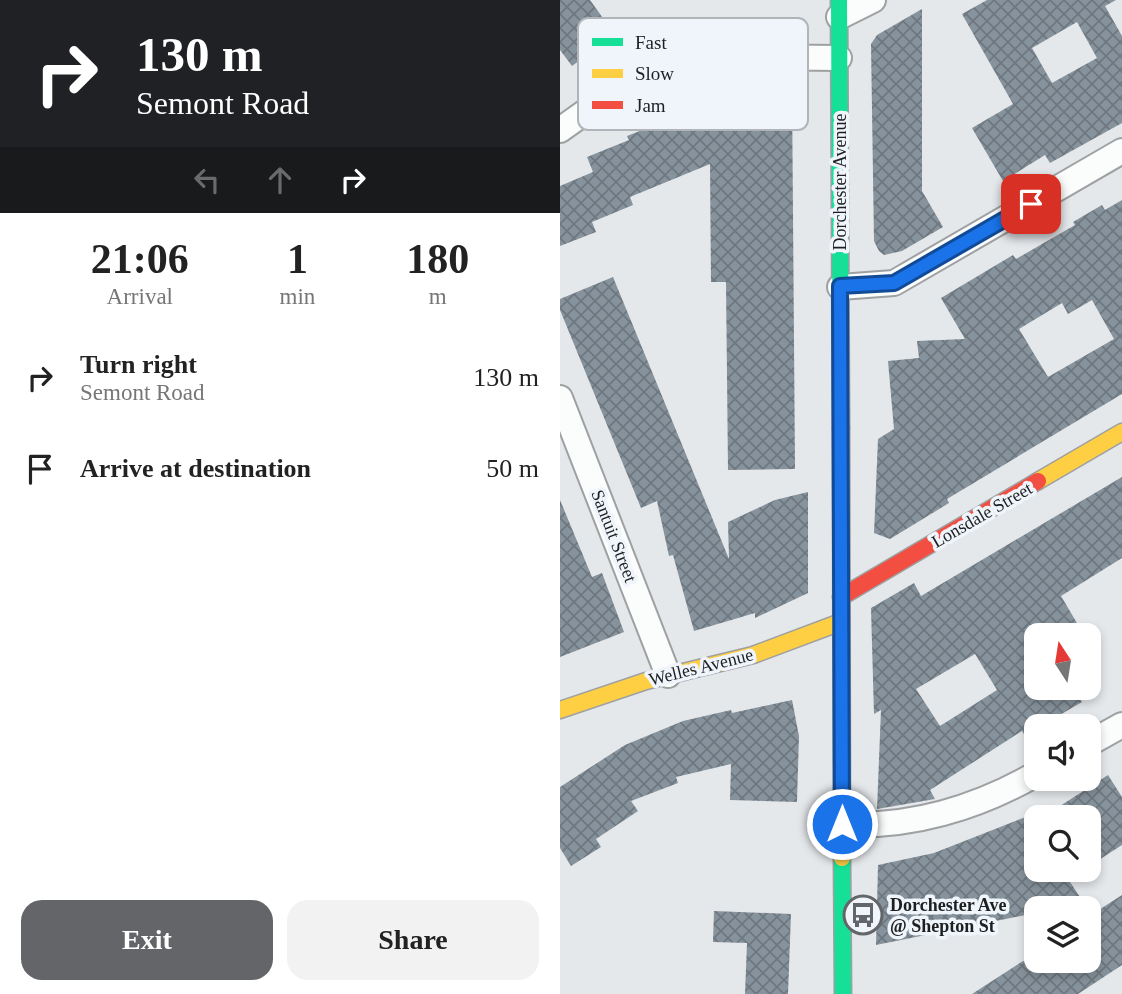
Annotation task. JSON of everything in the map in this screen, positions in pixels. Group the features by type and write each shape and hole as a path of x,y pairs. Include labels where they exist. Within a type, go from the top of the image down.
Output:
{"main road":[{"name":"Dorchester Avenue","path":"839,8 843,994"},
{"name":"Lonsdale Street","path":"841,597 1122,432"},
{"name":"Welles Avenue","path":"560,710 599,695 668,675 795,642 841,622"}],"street":[{"path":"839,8 873,0"},
{"path":"808,58 839,58"},
{"path":"560,130 578,117"},
{"path":"840,286 894,283 1122,152"},
{"name":"Santuit Street","path":"560,398 668,675"},
{"path":"1101,737 1122,725"},
{"path":"842,824 878,826 958,811 1024,780"}],"building":[{"path":"560,0 590,0 603,18 578,18 578,62 572,66 560,50"},
{"path":"987,0 1116,0 1105,6 1122,36 1122,123 1050,163 1045,155 1003,181 972,128 1013,104 962,14","holes":["1077,22 1097,58 1052,83 1032,48"]},
{"path":"922,9 922,191 943,227 902,251 884,255 874,241 871,44 877,35"},
{"path":"642,130 792,130 795,469 728,470 726,282 711,282 710,164 630,197 633,205 592,222 596,232 560,246 560,186 593,172 587,157 629,140 627,136"},
{"path":"1122,200 1122,394 947,499 949,503 890,539 874,533 878,439 894,429 888,361 919,358 917,341 965,339 941,298 1013,255 1016,259 1075,225 1073,222 1102,205 1105,210","holes":["1092,300 1114,339 1048,377 1019,329 1062,303 1068,314"]},
{"path":"613,277 729,559 728,522 775,500 808,492 808,593 755,618 755,613 694,631 673,555 669,556 657,501 641,508 560,310 560,299"},
{"path":"1122,477 1122,558 1061,596 1077,623 1024,623 1024,700 1082,702 1062,714 1024,714 1024,734 1022,731 930,790 935,799 877,809 881,710 874,714 871,608 914,583 921,596","holes":["975,654 997,690 940,726 916,689"]},
{"path":"560,500 592,577 602,573 624,632 560,657"},
{"path":"792,700 799,736 797,802 730,800 731,764 676,777 678,783 631,801 638,811 596,839 601,847 571,866 560,848 560,787 625,745 683,721"},
{"path":"1108,775 1122,797 1122,845 1101,859 1101,805 1062,805 1083,791 1101,791 1101,780"},
{"path":"1024,818 1024,882 1070,882 1079,896 1024,896 1024,915 876,945 878,865 934,853"},
{"path":"1122,895 1122,965 1078,994 972,994 1023,961 1024,973 1101,973 1101,909"},
{"path":"714,911 791,914 788,994 745,994 747,943 713,942"}],"traffic: fast":[{"path":"839,0 841,428"},
{"path":"842,858 843,994"}],"traffic: slow":[{"path":"841,428 842,858"},
{"path":"1038,481 1122,432"},
{"path":"560,710 646,681 753,655 841,622"}],"traffic: jam":[{"path":"841,597 1038,481"}],"place":[{"name":"Dorchester Ave @ Shepton St","path":"863,915"}],"route":[{"path":"842,824 840,286 894,283 1031,204"}]}
